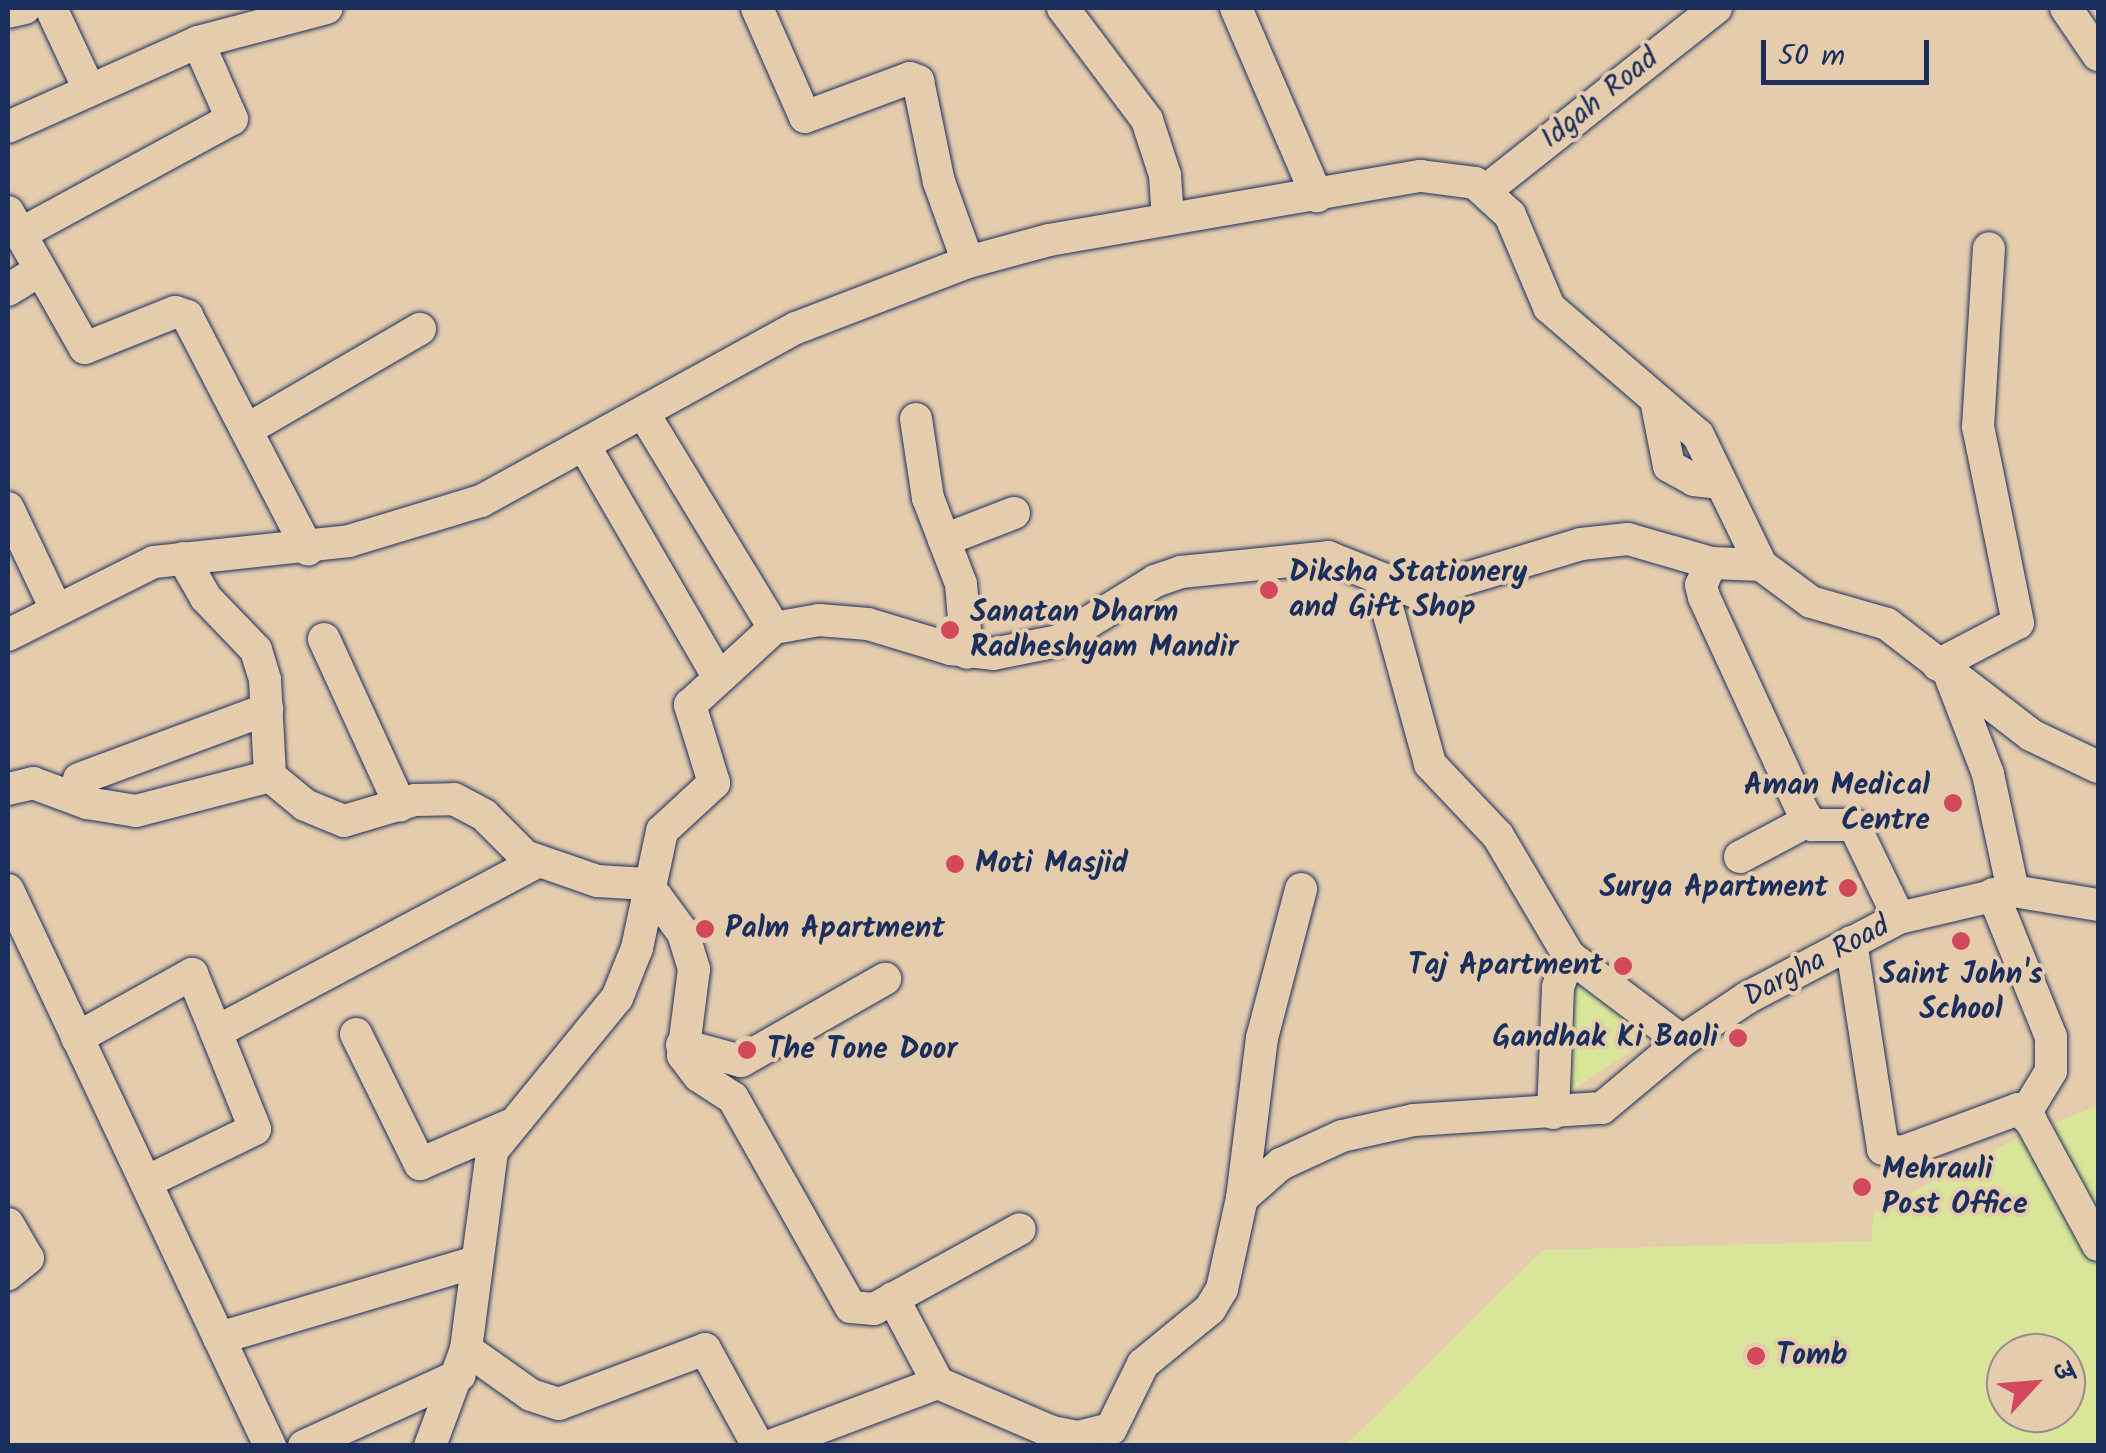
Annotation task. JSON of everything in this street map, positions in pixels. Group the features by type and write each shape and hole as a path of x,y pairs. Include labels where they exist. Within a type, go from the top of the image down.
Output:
{"street":[{"path":"8,12 25,8"},
{"path":"51,8 89,88"},
{"path":"8,127 198,42 327,8"},
{"path":"757,8 805,117 910,78 918,81 938,182 968,262"},
{"path":"1063,8 1147,120 1166,174 1168,219"},
{"path":"1236,8 1317,196"},
{"path":"2066,8 2098,55"},
{"name":"Idgah Road","path":"1485,190 1712,9"},
{"path":"198,42 232,119 14,223 85,348 175,312 187,316 308,548"},
{"path":"8,635 55,606 154,562 308,548 436,518 585,447 796,328 968,262 1048,240 1421,176 1449,176 1485,190 1510,215 1549,307 1658,405 1669,466 1694,480 1718,483 1761,565 1811,602 1887,624 2031,735 2098,767"},
{"path":"1944,670 2012,631 2019,616 1978,427 1990,248"},
{"path":"8,290 40,270"},
{"path":"248,429 420,329"},
{"path":"644,414 774,628"},
{"path":"916,419 928,498 960,584 967,653"},
{"path":"585,447 718,676"},
{"path":"8,508 55,606"},
{"path":"944,540 1014,513"},
{"path":"430,1446 463,1362 484,1174 508,1126 617,998 637,948 647,884 666,824 714,783 690,705 774,628 819,620 868,624 967,653 1058,641 1155,581 1181,572 1310,556 1338,559 1401,591 1436,591 1606,540 1665,546 1711,563 1761,565"},
{"path":"183,558 211,605 248,636 267,708 270,776"},
{"path":"1711,563 1701,585 1704,597 1808,821"},
{"path":"1380,582 1430,764 1498,836 1569,956 1682,1041"},
{"path":"324,639 400,806"},
{"path":"1944,670 1988,774 2003,892 2051,1036 2051,1070 2025,1114"},
{"path":"79,779 267,708"},
{"path":"8,789 33,784 87,804 136,811 270,776 331,819 358,819 436,796 468,804 516,850 539,862 617,885 647,884"},
{"path":"1740,857 1808,821 1854,825 1900,918"},
{"path":"216,1032 539,862"},
{"path":"647,884 682,933 694,969 682,1045 688,1066 733,1098 852,1306 866,1312 1020,1228"},
{"path":"893,1298 938,1383 1052,1432 1078,1437 1111,1429 1144,1364 1210,1309 1227,1271 1242,1198 1262,1038 1301,889"},
{"path":"8,890 270,1446"},
{"name":"Dargha Road","path":"1242,1198 1281,1164 1342,1136 1473,1113 1553,1113 1602,1108 1682,1041 1851,942 1900,918 2003,892 2098,906"},
{"path":"1851,942 1883,1149 1894,1154 2011,1109 2025,1114 2098,1245"},
{"path":"1553,1113 1558,987 1569,956"},
{"path":"78,1038 192,974 254,1129 146,1182"},
{"path":"682,1045 741,1061 886,980"},
{"path":"356,1034 420,1164 508,1126"},
{"path":"8,1224 28,1258 8,1274"},
{"path":"220,1338 475,1262"},
{"path":"463,1362 531,1396 559,1404 706,1349 758,1446"},
{"path":"304,1446 463,1362"},
{"path":"770,1446 938,1383"}],"green space":[{"path":"1565,972 1662,1031 1557,1100"},
{"path":"2098,1106 2098,1445 1345,1446 1543,1250 1871,1241 1874,1212 2025,1134"}],"place":[{"name":"Diksha Stationery and Gift Shop","path":"1269,590"},
{"name":"Sanatan Dharm Radheshyam Mandir","path":"950,630"},
{"name":"Aman Medical Centre","path":"1953,803"},
{"name":"Moti Masjid","path":"955,864"},
{"name":"Surya Apartment","path":"1848,888"},
{"name":"Palm Apartment","path":"705,929"},
{"name":"Saint John's School","path":"1961,941"},
{"name":"Taj Apartment","path":"1623,966"},
{"name":"Gandhak Ki Baoli","path":"1738,1038"},
{"name":"The Tone Door","path":"747,1050"},
{"name":"Mehrauli Post Office","path":"1862,1187"},
{"name":"Tomb","path":"1756,1356"}]}
